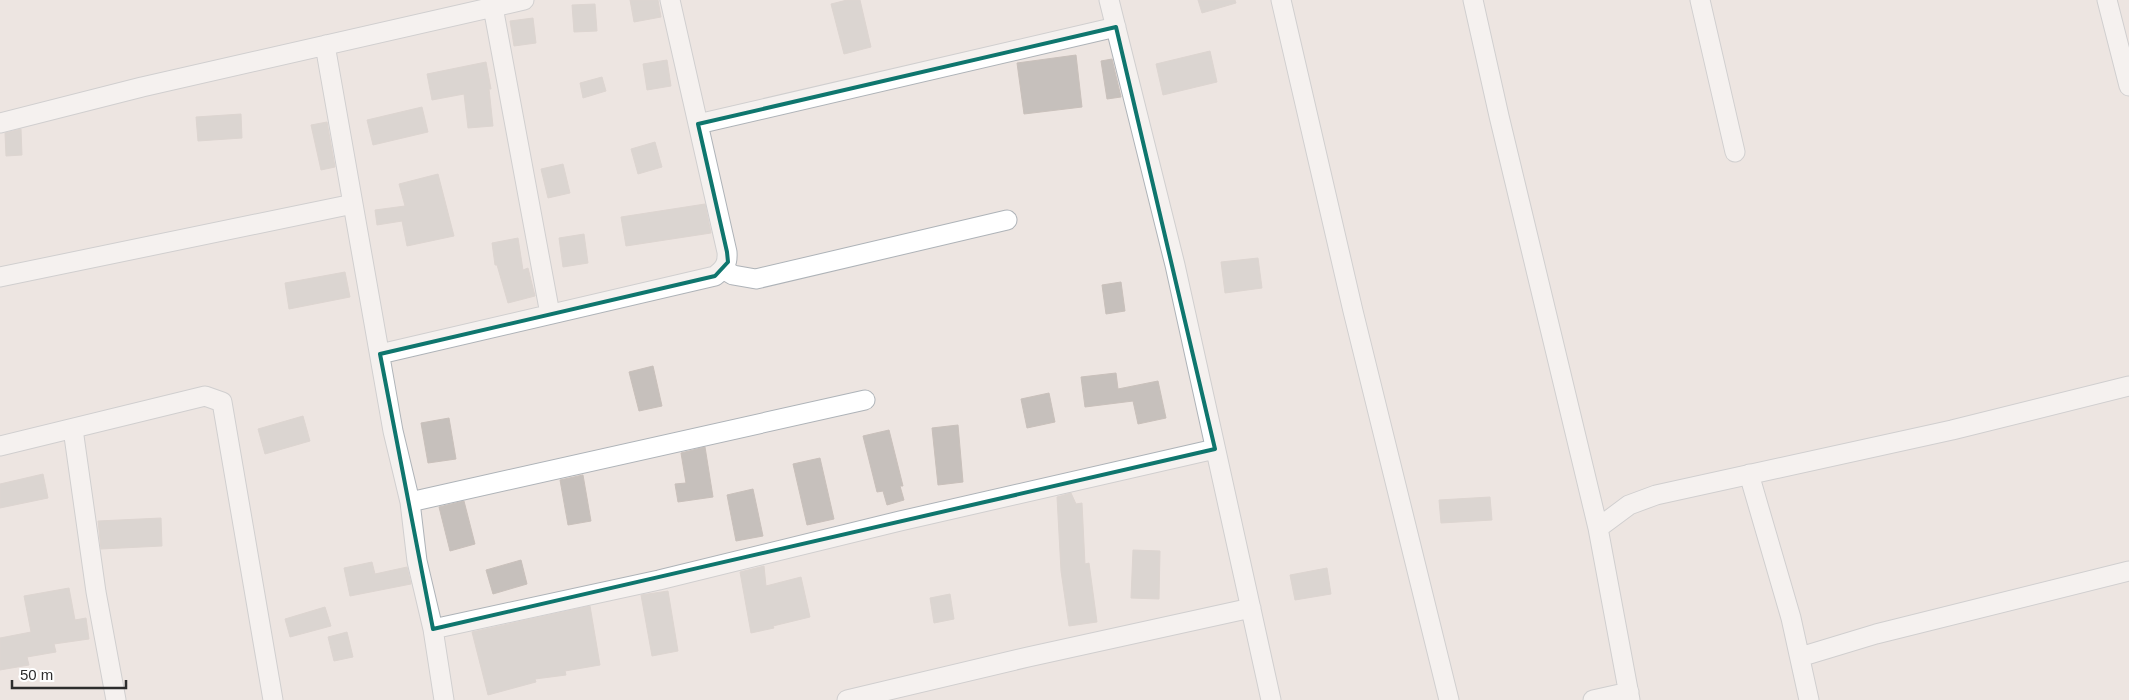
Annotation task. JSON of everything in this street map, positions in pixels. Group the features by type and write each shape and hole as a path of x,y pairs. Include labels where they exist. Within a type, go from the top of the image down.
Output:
{"street":[{"path":"0,123 142,87 524,0"},
{"path":"380,354 715,276 724,269 728,262 727,252 670,0"},
{"path":"1109,0 1175,265 1271,700"},
{"path":"1281,0 1353,311 1449,700"},
{"path":"1473,0 1598,528 1629,696 1593,700"},
{"path":"1700,0 1735,152"},
{"path":"2106,0 2129,86"},
{"path":"493,7 550,314"},
{"path":"698,124 1116,27"},
{"path":"325,45 393,431 410,502 417,561 433,629 444,700"},
{"path":"0,276 353,204"},
{"path":"724,269 733,275 756,279 1008,220"},
{"path":"1598,528 1629,505 1656,495 1952,430 2129,386"},
{"path":"0,446 205,396 222,402 272,700"},
{"path":"410,502 865,400"},
{"path":"73,429 96,592 116,700"},
{"path":"433,629 660,580 900,521 1215,449"},
{"path":"1749,474 1788,609 1809,700"},
{"path":"1800,657 1876,634 2129,571"},
{"path":"847,700 1028,657 1251,608"}],"highlighted area":[{"path":"1116,27 1215,449 433,629 380,354 715,276 728,262 727,252 698,124"}],"building":[{"path":"630,0 658,0 661,17 634,22"},
{"path":"847,0 860,0 871,47 844,54 831,4"},
{"path":"1198,0 1235,0 1236,3 1202,13"},
{"path":"595,4 597,31 574,32 572,5"},
{"path":"533,18 536,43 514,46 510,21"},
{"path":"1210,51 1217,82 1163,95 1156,64"},
{"path":"1076,55 1082,107 1024,114 1017,63"},
{"path":"1112,59 1121,97 1107,99 1101,61"},
{"path":"667,60 671,86 647,90 643,64"},
{"path":"486,62 491,89 489,89 493,126 468,128 464,94 432,100 427,74"},
{"path":"602,77 606,91 583,98 580,83"},
{"path":"422,107 428,132 373,145 367,120"},
{"path":"241,114 242,138 198,141 196,117"},
{"path":"327,122 335,167 321,170 311,125"},
{"path":"21,129 22,155 6,156 5,133"},
{"path":"655,142 662,167 638,174 631,149"},
{"path":"563,164 570,193 548,198 541,169"},
{"path":"438,174 454,236 407,246 402,221 377,225 375,210 405,206 399,184"},
{"path":"705,204 711,233 626,246 621,217"},
{"path":"584,234 588,263 563,267 559,238"},
{"path":"518,238 523,270 528,268 535,296 508,303 497,265 495,265 492,243"},
{"path":"1258,258 1262,288 1225,293 1221,262"},
{"path":"345,272 350,297 289,309 285,283"},
{"path":"1121,282 1125,311 1106,314 1102,285"},
{"path":"653,366 662,406 639,411 629,372"},
{"path":"1116,373 1118,389 1158,381 1166,418 1138,424 1133,401 1085,407 1081,377"},
{"path":"1049,393 1055,422 1027,428 1021,399"},
{"path":"303,416 310,441 265,454 258,429"},
{"path":"449,418 456,459 428,463 421,423"},
{"path":"958,425 963,482 938,485 932,428"},
{"path":"889,430 903,486 900,486 904,500 887,505 883,491 877,492 863,436"},
{"path":"705,447 713,497 678,502 675,484 686,483 681,453"},
{"path":"820,458 834,519 807,525 793,464"},
{"path":"43,474 48,498 0,508 0,484"},
{"path":"583,475 591,521 568,525 560,480"},
{"path":"753,489 763,536 736,541 727,495"},
{"path":"1071,493 1076,504 1082,503 1085,564 1089,563 1097,622 1069,626 1061,571 1057,497"},
{"path":"1490,497 1492,520 1441,523 1439,500"},
{"path":"464,501 475,544 450,551 439,507"},
{"path":"161,518 162,546 101,549 98,521"},
{"path":"1133,550 1160,551 1159,599 1131,598"},
{"path":"521,560 527,584 493,594 486,570"},
{"path":"372,562 375,574 407,567 411,584 350,596 344,568"},
{"path":"764,566 766,586 801,577 810,617 751,633 740,572"},
{"path":"1327,568 1331,594 1295,600 1290,575"},
{"path":"69,588 75,620 86,618 89,639 54,644 56,652 27,657 29,665 0,670 0,638 31,632 24,596"},
{"path":"668,591 678,651 652,656 641,595"},
{"path":"950,594 954,619 934,623 930,598"},
{"path":"590,606 600,665 565,671 566,675 535,679 536,682 488,695 472,632"},
{"path":"325,607 331,626 290,637 285,619"},
{"path":"347,632 353,657 334,661 328,637"}]}
